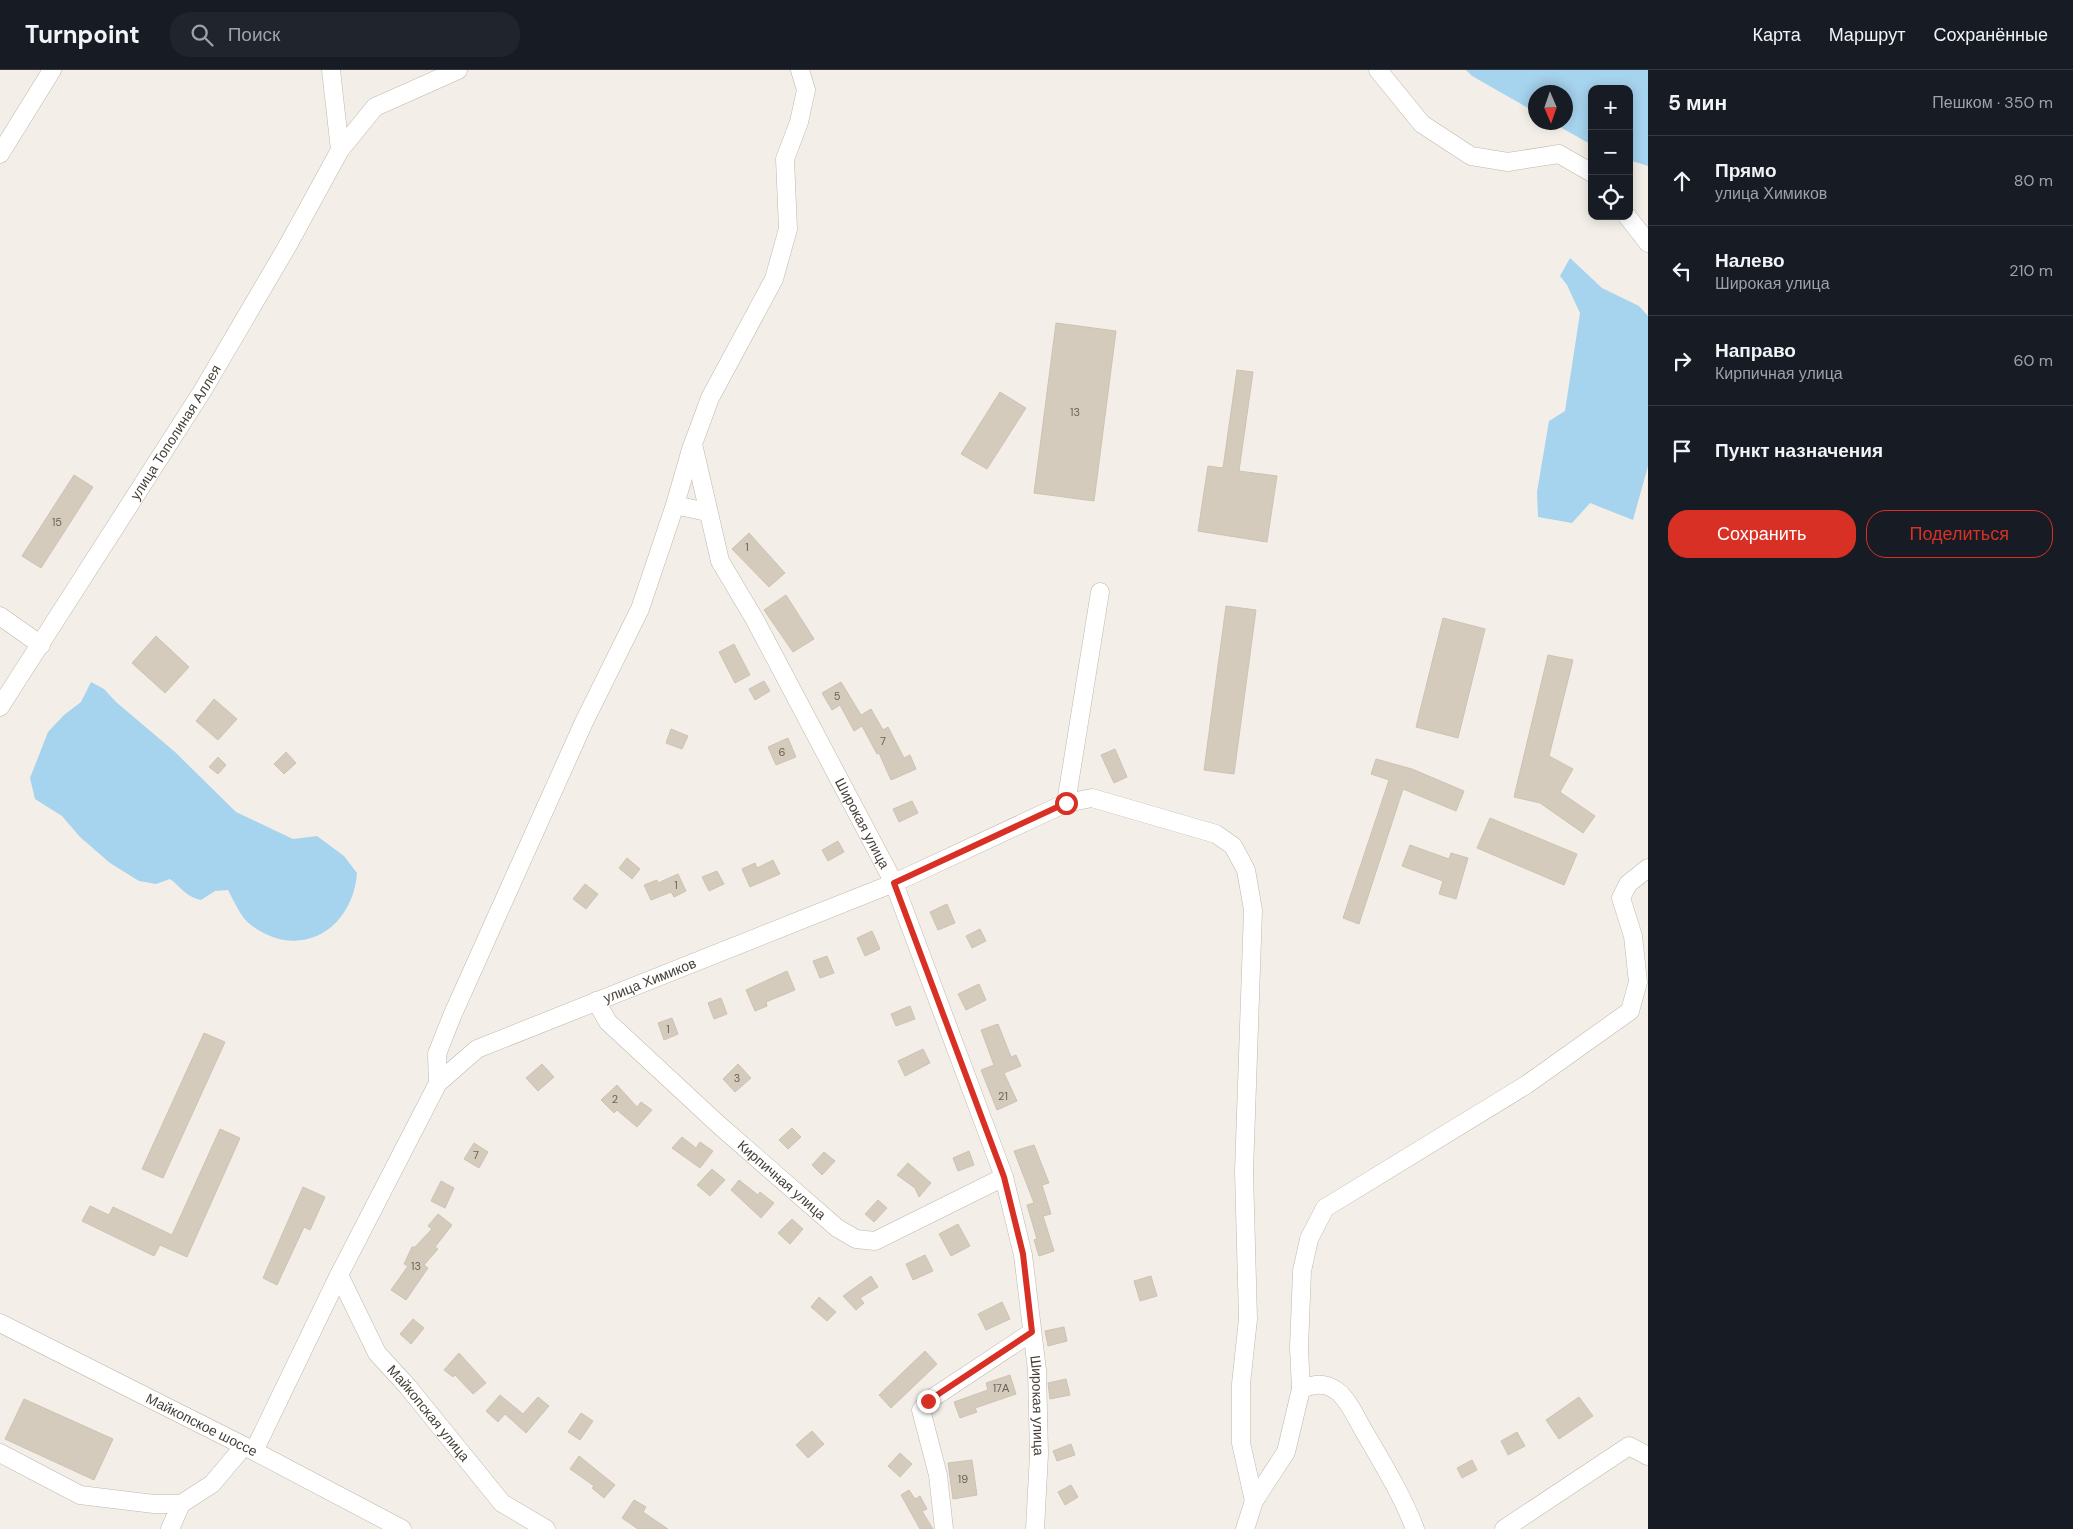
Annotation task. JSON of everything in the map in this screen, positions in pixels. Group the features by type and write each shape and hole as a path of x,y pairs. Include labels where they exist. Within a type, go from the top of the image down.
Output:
{"street":[{"path":"0,154 52,70"},
{"path":"331,70 340,150"},
{"name":"улица Тополиная Аллея","path":"0,707 203,390 340,150 375,107 458,70"},
{"path":"438,1083 437,1054 452,1016 584,722 640,609 675,506 693,444 710,398 776,271 788,229 785,159 800,122 806,90 800,70"},
{"path":"1378,70 1422,124 1471,156 1508,162 1559,154 1588,171"},
{"path":"1631,220 1648,242"},
{"name":"Широкая улица","path":"693,444 707,512 720,561 755,620 894,883 1004,1177 1023,1254 1038,1370 1039,1444 1035,1529"},
{"path":"675,506 707,512"},
{"path":"1066,803 1100,592"},
{"path":"0,616 41,644"},
{"name":"улица Химиков","path":"181,1504 212,1484 249,1448 438,1083 478,1049 894,883 1066,803 1092,798 1216,834 1233,846 1246,870 1253,910 1244,1172 1248,1319 1241,1384 1241,1443 1254,1501"},
{"path":"1245,1529 1254,1501 1286,1452 1301,1389 1299,1348 1302,1271 1309,1239 1325,1208 1526,1085 1630,1011 1638,982 1633,936 1621,898 1628,884 1648,868"},
{"name":"Кирпичная улица","path":"596,1001 608,1022 712,1119 837,1228 856,1239 874,1241 1004,1177"},
{"name":"Майкопская улица","path":"339,1275 377,1353 408,1387 502,1503 546,1529"},
{"name":"Майкопское шоссе","path":"0,1322 249,1448 402,1529"},
{"path":"944,1529 938,1475 921,1410 928,1401 1032,1332"},
{"path":"1301,1389 1315,1384 1327,1386 1338,1392 1351,1410 1406,1505 1415,1529"},
{"path":"1504,1529 1629,1446 1648,1456"},
{"path":"0,1453 80,1495 154,1504 181,1504 170,1529"}],"water":[{"path":"1466,70 1648,70 1648,166 1633,161 1633,85 1588,85 1588,143 1565,130 1573,130 1573,85 1528,85 1528,108 1472,76"},
{"path":"1570,258 1602,288 1639,306 1648,316 1648,466 1633,520 1590,503 1572,523 1538,517 1537,492 1549,421 1565,411 1580,313 1567,285 1560,276"},
{"path":"91,682 104,689 116,702 175,752 236,812 293,839 317,836 344,856 357,873 353,893 346,910 335,924 321,934 305,940 288,940 269,936 247,922 228,890 215,891 201,900 188,894 170,879 156,884 139,881 110,863 80,837 62,816 35,799 30,778 48,732 64,715 81,702"}],"building":[{"path":"1056,323 1116,331 1094,501 1034,493"},
{"path":"1237,370 1253,372 1239,471 1277,476 1267,542 1198,531 1208,466 1223,468"},
{"path":"1000,392 1026,408 987,469 961,454"},
{"path":"74,475 93,487 41,568 22,556"},
{"path":"749,533 785,573 769,587 732,549"},
{"path":"786,595 814,639 793,652 764,610"},
{"path":"1226,606 1256,610 1234,774 1204,770"},
{"path":"1443,618 1485,629 1458,738 1416,727"},
{"path":"156,636 189,667 165,693 132,663"},
{"path":"734,644 750,675 735,683 719,652"},
{"path":"1548,655 1573,660 1549,756 1573,769 1560,792 1595,816 1583,833 1540,803 1514,797"},
{"path":"764,681 770,691 755,700 749,689"},
{"path":"841,682 861,715 871,709 883,730 888,727 904,758 910,755 916,769 891,780 879,753 877,754 862,726 854,731 840,705 832,710 822,693"},
{"path":"214,699 237,719 218,740 196,721"},
{"path":"671,729 688,736 682,749 666,743"},
{"path":"788,738 796,757 776,765 768,747"},
{"path":"1115,749 1127,777 1114,783 1101,755"},
{"path":"286,752 296,763 284,774 274,764"},
{"path":"218,757 226,765 218,774 209,767"},
{"path":"1376,759 1412,769 1464,791 1456,811 1403,789 1359,924 1343,918 1389,780 1371,774"},
{"path":"912,801 918,813 899,822 893,809"},
{"path":"1490,818 1577,854 1564,885 1477,848"},
{"path":"838,841 844,852 828,861 822,850"},
{"path":"1410,845 1449,859 1451,853 1468,858 1456,899 1439,894 1443,881 1402,866"},
{"path":"627,858 640,869 632,879 619,868"},
{"path":"773,860 780,874 750,887 742,869 755,863 757,868"},
{"path":"717,871 724,884 709,891 702,877"},
{"path":"678,874 686,891 674,897 671,892 651,900 644,885 657,880 658,883"},
{"path":"585,884 598,894 586,909 573,899"},
{"path":"947,904 955,923 938,930 930,912"},
{"path":"980,929 986,941 972,948 966,936"},
{"path":"872,931 880,949 865,956 857,938"},
{"path":"827,956 834,973 820,978 813,961"},
{"path":"787,971 795,990 766,1002 767,1006 755,1011 746,990"},
{"path":"979,984 986,1000 966,1010 958,994"},
{"path":"721,998 727,1014 714,1019 708,1003"},
{"path":"910,1006 915,1019 896,1026 891,1014"},
{"path":"672,1018 678,1034 664,1040 658,1023"},
{"path":"998,1024 1011,1057 1016,1055 1021,1066 1004,1073 1017,1101 997,1110 981,1070 994,1065 981,1030"},
{"path":"204,1033 225,1042 163,1178 142,1169"},
{"path":"923,1049 930,1063 905,1076 898,1061"},
{"path":"542,1064 554,1077 538,1091 526,1078"},
{"path":"738,1064 751,1078 735,1092 723,1079"},
{"path":"617,1085 637,1107 641,1102 652,1110 637,1127 617,1110 614,1113 601,1100"},
{"path":"792,1128 801,1137 788,1149 779,1140"},
{"path":"220,1129 240,1138 187,1257 160,1245 154,1256 82,1221 90,1206 109,1215 113,1207 172,1235"},
{"path":"682,1137 696,1148 700,1142 713,1151 700,1168 672,1148"},
{"path":"474,1143 488,1152 479,1168 464,1159"},
{"path":"1034,1145 1049,1183 1042,1185 1051,1214 1043,1216 1054,1251 1039,1256 1034,1240 1037,1239 1027,1205 1034,1203 1014,1151"},
{"path":"969,1151 974,1165 958,1171 953,1158"},
{"path":"824,1152 835,1161 822,1175 812,1165"},
{"path":"908,1163 931,1183 919,1197 915,1188 897,1175"},
{"path":"712,1169 725,1180 710,1196 697,1185"},
{"path":"739,1180 758,1195 760,1192 774,1203 761,1218 731,1190"},
{"path":"441,1181 454,1188 445,1208 431,1201"},
{"path":"303,1187 325,1197 310,1230 304,1227 277,1285 263,1278"},
{"path":"878,1200 887,1208 874,1222 865,1214"},
{"path":"438,1214 452,1225 435,1247 438,1249 424,1265 428,1268 406,1300 391,1290 408,1266 404,1264 412,1247 415,1247 432,1229 428,1226"},
{"path":"792,1219 803,1229 790,1244 778,1233"},
{"path":"958,1224 970,1246 951,1256 939,1234"},
{"path":"925,1255 933,1271 913,1280 906,1264"},
{"path":"871,1276 878,1287 860,1298 864,1303 856,1310 843,1296"},
{"path":"1151,1276 1157,1296 1140,1301 1134,1281"},
{"path":"819,1297 836,1312 827,1321 811,1307"},
{"path":"1002,1302 1010,1319 986,1330 978,1314"},
{"path":"413,1319 424,1328 411,1344 400,1334"},
{"path":"1064,1327 1067,1341 1048,1346 1045,1331"},
{"path":"925,1351 937,1364 891,1408 879,1395"},
{"path":"459,1353 486,1383 473,1394 455,1375 453,1377 444,1370"},
{"path":"1010,1375 1016,1394 975,1408 977,1412 960,1418 954,1402 988,1390 986,1383"},
{"path":"1066,1379 1070,1395 1050,1399 1048,1383"},
{"path":"500,1395 523,1414 538,1397 549,1406 526,1433 505,1414 498,1422 486,1411"},
{"path":"1579,1397 1593,1416 1559,1439 1546,1420"},
{"path":"24,1399 113,1439 94,1480 5,1439"},
{"path":"581,1413 593,1421 580,1440 568,1432"},
{"path":"812,1431 824,1444 808,1458 796,1445"},
{"path":"1517,1432 1525,1446 1508,1455 1501,1441"},
{"path":"1071,1444 1075,1455 1057,1461 1053,1451"},
{"path":"900,1453 912,1464 900,1477 888,1466"},
{"path":"579,1456 615,1485 604,1498 592,1488 594,1486 570,1469"},
{"path":"972,1460 977,1495 953,1499 948,1463"},
{"path":"1472,1460 1477,1470 1462,1478 1457,1468"},
{"path":"1071,1485 1078,1497 1065,1505 1058,1492"},
{"path":"909,1490 915,1499 920,1496 927,1509 922,1511 933,1529 920,1529 901,1495"},
{"path":"634,1500 646,1507 643,1512 668,1529 638,1529 622,1518"}],"route":[{"path":"928,1401 1032,1332 1023,1254 1004,1177 894,883 1066,803"}]}
